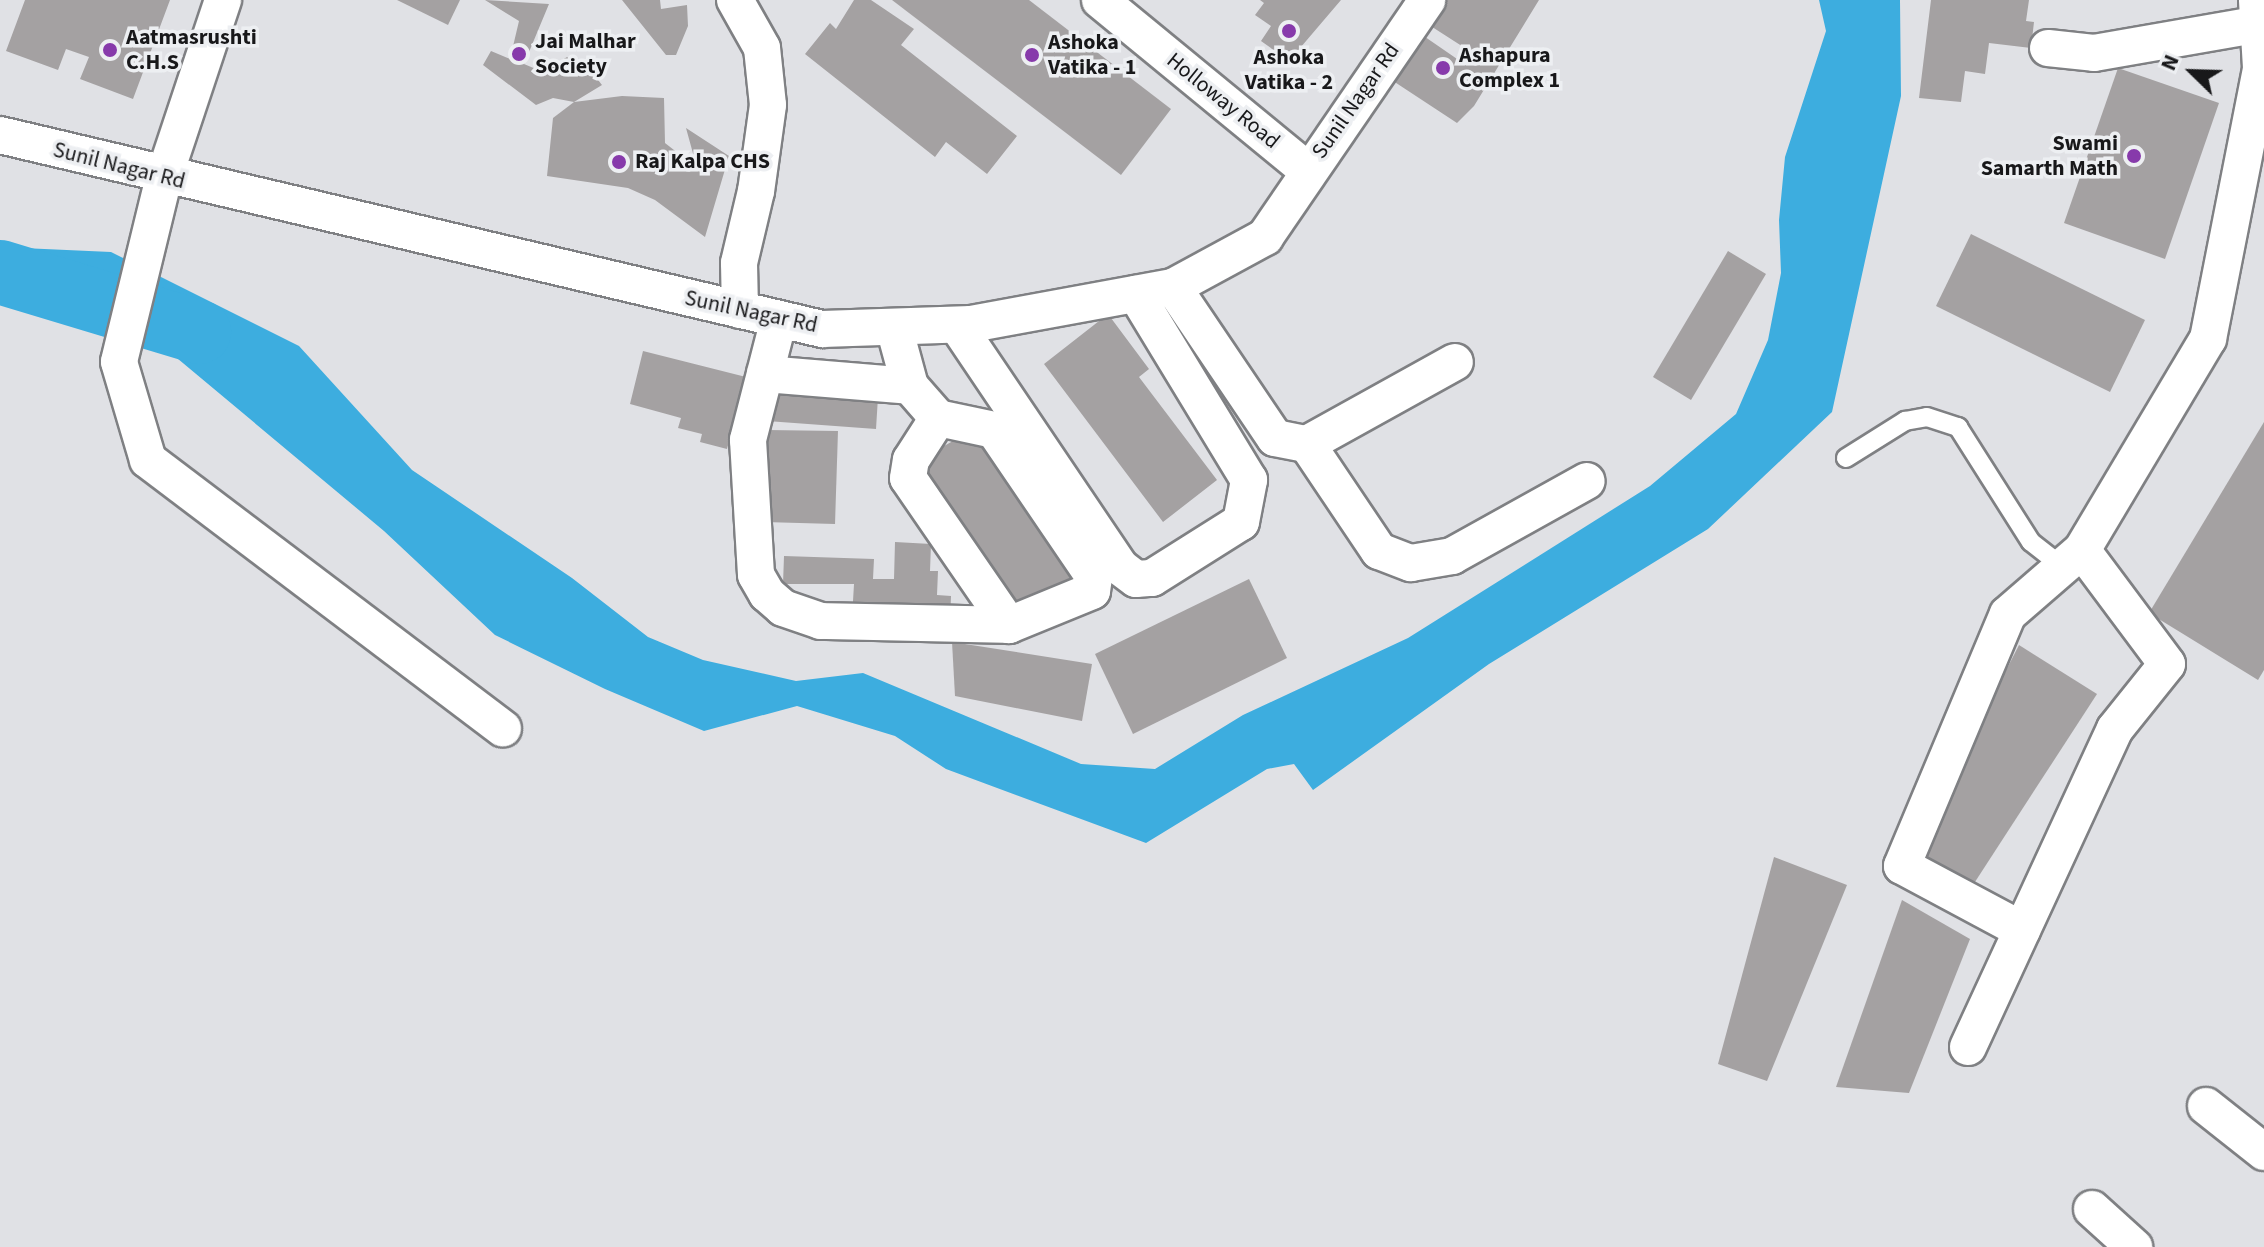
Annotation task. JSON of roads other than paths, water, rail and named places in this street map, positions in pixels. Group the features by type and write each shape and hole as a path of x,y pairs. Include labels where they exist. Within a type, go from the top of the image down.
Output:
{"street":[{"path":"223,0 164,177 119,362 148,460 503,728"},
{"path":"735,0 762,48 768,105 756,191 739,263 740,310"},
{"name":"Holloway Road","path":"1100,0 1308,171"},
{"name":"Sunil Nagar Rd","path":"0,135 164,177 822,329 957,325 1173,287 1265,237 1427,0"},
{"path":"2022,930 1902,866 2008,614 2073,559 2208,339 2261,68 2259,12 2094,53 2048,48"},
{"path":"1173,287 1275,438 1307,444 1455,362"},
{"path":"957,325 1120,567 1136,579 1152,578 1241,522 1249,480 1136,294"},
{"path":"779,319 748,440 756,575 767,594 783,608 821,621 1009,625 1092,591 1094,577 994,430 938,418 910,386 894,327"},
{"path":"765,374 910,386"},
{"path":"938,418 911,460 908,478 1009,625"},
{"path":"1307,444 1379,551 1411,563 1452,556 1587,481"},
{"path":"1968,1047 2115,729 2167,664 2073,559"},
{"path":"2206,1106 2264,1152"},
{"path":"2092,1209 2134,1247"}],"lane":[{"path":"1846,458 1905,421 1927,417 1958,427 2031,542 2073,559"}],"water":[{"path":"1819,0 1900,0 1901,96 1832,412 1708,529 1489,664 1313,790 1294,764 1267,769 1146,843 946,769 895,736 797,706 704,731 605,689 495,635 384,531 105,298 0,292 0,247 111,252 299,346 412,470 572,578 648,637 703,660 796,681 863,673 1081,764 1155,769 1243,715 1408,638 1650,486 1736,414 1768,340 1781,273 1779,220 1785,157 1826,31"}],"waterway":[{"path":"0,272 199,332"}],"place":[{"name":"Ashoka Vatika - 2","path":"1289,31"},
{"name":"Aatmasrushti C.H.S","path":"110,50"},
{"name":"Jai Malhar Society","path":"519,54"},
{"name":"Ashoka Vatika - 1","path":"1032,55"},
{"name":"Ashapura Complex 1","path":"1443,68"},
{"name":"Swami Samarth Math","path":"2134,156"},
{"name":"Raj Kalpa CHS","path":"619,162"}]}
